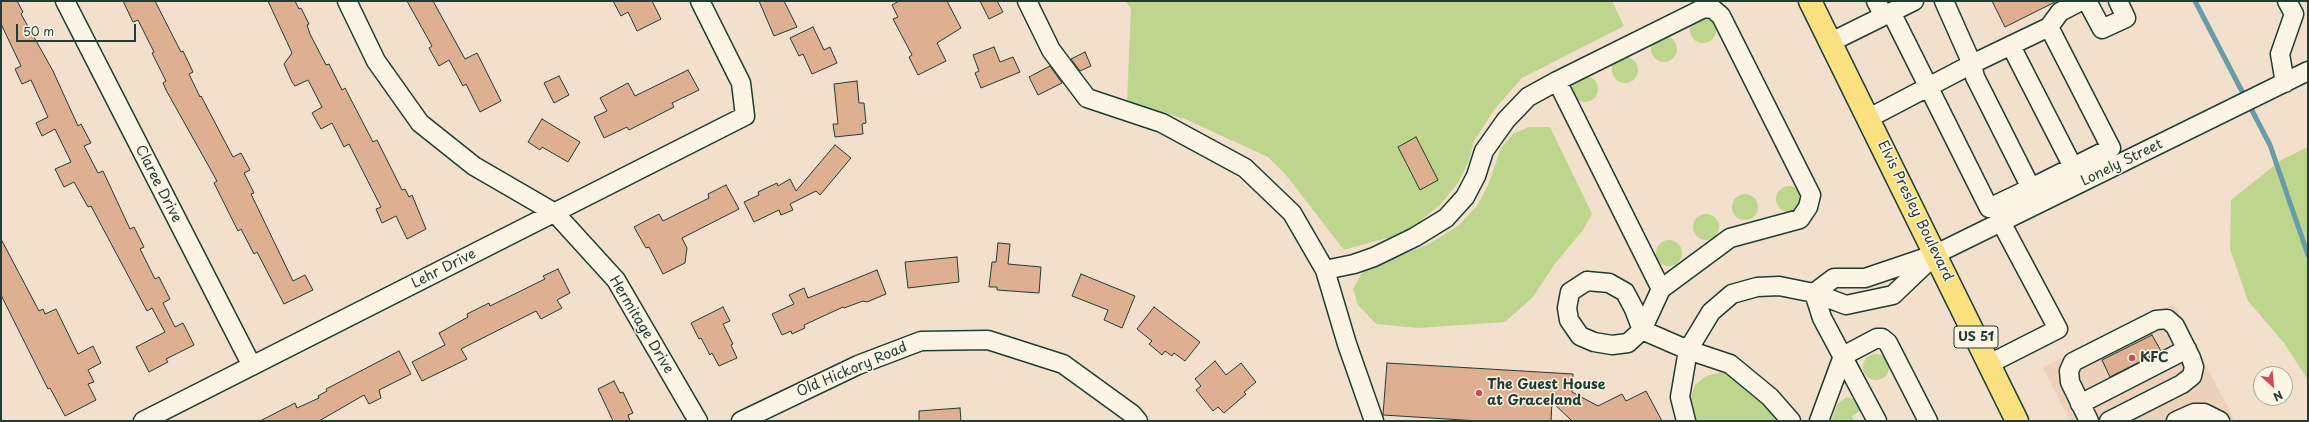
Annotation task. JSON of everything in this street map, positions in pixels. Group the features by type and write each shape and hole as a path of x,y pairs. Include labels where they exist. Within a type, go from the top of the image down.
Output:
{"main road":[{"name":"Elvis Presley Boulevard","path":"1810,1 2017,421"}],"street":[{"name":"Claree Drive","path":"65,1 252,366"},
{"name":"Hermitage Drive","path":"347,1 376,61 420,123 474,166 555,213 616,280 698,421"},
{"name":"Lehr Drive","path":"143,421 746,116 741,83 700,1"},
{"path":"1027,1 1051,50 1087,98 1162,122 1244,168 1292,213 1325,270 1349,351 1374,421"},
{"path":"1831,42 1884,10 1914,1"},
{"path":"1944,1 1972,64 1975,77 2031,188"},
{"path":"1869,118 1972,64 2049,27 2057,7 2081,1"},
{"path":"2087,1 2102,29 2126,18 2118,1"},
{"path":"2285,83 2280,54 2296,7"},
{"path":"1325,270 1354,264 1374,257 1415,237 1446,218 1465,197 1476,176 1484,151 1506,120 1528,97 1704,8 1713,9 1721,16 1811,196 1808,207 1800,218 1730,238 1662,289 1642,330 1688,350 1730,364 1770,397 1791,421"},
{"path":"1884,10 1928,87 1989,208 2111,148"},
{"path":"2049,27 2111,148 2123,163"},
{"path":"2011,46 2073,167"},
{"name":"Lonely Street","path":"1936,254 2308,71"},
{"path":"1557,81 1662,289"},
{"path":"1989,364 2058,329 2001,222"},
{"path":"1814,294 1834,278 1865,278 1936,254"},
{"path":"1686,421 1680,397 1688,350 1711,312 1732,294 1757,287 1778,286 1814,294 1846,305 1893,295 1936,254"},
{"path":"1814,294 1822,318 1877,421"},
{"path":"2089,421 2070,382 2069,371 2073,362 2156,320 2167,319 2175,326 2187,349 2194,367 2192,376 2182,384 2109,421"},
{"path":"1819,421 1843,356 1877,338 1882,338 1888,343 1928,421"},
{"name":"Old Hickory Road","path":"743,421 858,365 921,340 988,340 1063,364 1132,414 1138,421"},
{"path":"2080,404 2187,349"},
{"path":"2176,421 2194,413 2204,413 2220,421"}],"shaded area":[{"path":"2174,304 2235,421 2070,421 2043,367"}],"green space":[{"path":"1125,1 1612,1 1624,26 1522,78 1494,110 1474,141 1469,161 1458,183 1441,204 1414,226 1394,236 1344,250 1286,175 1268,157 1185,119 1127,102 1131,8"},
{"path":"1703,17 1712,21 1716,30 1712,39 1703,43 1694,39 1690,30 1694,21"},
{"path":"1664,36 1673,40 1677,49 1673,58 1664,62 1655,58 1651,49 1655,40"},
{"path":"1625,57 1634,61 1638,70 1634,79 1625,83 1616,79 1612,70 1616,61"},
{"path":"1585,76 1594,80 1598,89 1594,98 1585,102 1576,98 1572,89 1576,80"},
{"path":"1529,127 1550,127 1592,214 1583,230 1554,265 1533,297 1505,322 1418,328 1376,324 1358,305 1353,289 1363,271 1429,244 1458,226 1477,206 1488,185 1501,148 1513,134"},
{"path":"2308,147 2308,380 2284,343 2248,301 2230,249 2231,200 2281,160"},
{"path":"1789,186 1798,190 1802,199 1798,208 1789,212 1780,208 1776,199 1780,190"},
{"path":"1745,194 1754,198 1758,207 1754,216 1745,220 1736,216 1732,207 1736,198"},
{"path":"1706,214 1715,218 1719,227 1715,236 1706,240 1697,236 1693,227 1697,218"},
{"path":"1669,240 1678,244 1682,253 1678,262 1669,266 1660,262 1656,253 1660,244"},
{"path":"1876,354 1885,358 1889,367 1885,376 1876,380 1867,376 1863,367 1867,358"},
{"path":"1722,372 1731,375 1757,395 1779,421 1694,421 1690,399 1695,385 1706,376"},
{"path":"1847,397 1855,399 1864,409 1852,416 1854,421 1831,421 1838,403"}],"building":[{"path":"1,1 17,1 23,12 21,14 53,71 78,126 81,124 91,143 84,146 98,173 103,171 130,229 134,227 144,247 140,249 155,279 159,277 170,299 163,303 175,327 183,323 194,345 166,359 168,362 149,372 136,347 165,332 152,308 147,311 91,206 88,207 74,182 64,187 55,169 71,162 55,129 42,136 36,123 48,117 31,80 22,84 15,69 21,66 1,24"},
{"path":"123,1 155,1 193,72 189,74 200,97 201,96 233,157 241,153 250,170 244,173 254,193 251,194 293,281 305,275 313,290 284,304 257,252 254,254 241,229 238,231 214,183 217,181 166,90 163,83 166,81 138,20 133,22"},
{"path":"268,1 295,1 299,9 301,8 309,24 307,25 310,34 326,65 329,64 342,90 345,88 373,142 377,140 402,190 405,189 409,197 412,195 426,229 407,239 396,216 382,223 376,209 381,207 349,144 344,147 332,123 321,129 312,113 322,107 308,80 295,86 292,82 284,64 292,53"},
{"path":"407,1 433,1 465,59 477,53 501,101 480,112 466,84 463,86 449,60 439,66 429,48 432,46"},
{"path":"613,1 652,1 661,19 637,31 628,12 621,16"},
{"path":"759,1 784,1 797,27 774,36"},
{"path":"899,1 947,1 961,28 937,43 946,61 918,75 909,57 912,55 893,19 898,17 892,5"},
{"path":"980,1 997,1 1003,12 989,19"},
{"path":"1992,1 2057,1 2005,27"},
{"path":"813,27 824,50 830,47 837,63 812,74 803,54 799,56 790,38"},
{"path":"994,47 1000,62 1013,57 1020,72 981,88 975,73 979,71 973,55"},
{"path":"1085,52 1091,66 1080,71 1071,59"},
{"path":"1050,66 1062,83 1038,95 1029,77"},
{"path":"688,70 699,90 672,103 674,107 629,130 627,127 604,138 594,117 607,111 600,98 628,83 635,96"},
{"path":"559,76 569,95 554,103 544,83"},
{"path":"857,81 859,103 864,103 866,123 862,124 863,134 835,137 833,124 838,124 834,84"},
{"path":"542,119 580,142 568,162 542,147 540,150 528,142"},
{"path":"1416,137 1438,180 1420,190 1398,147"},
{"path":"835,145 851,158 820,195 816,191 790,204 793,210 781,215 779,210 754,222 744,202 759,195 758,192 777,183 778,186 790,179 796,191"},
{"path":"726,185 739,209 682,238 687,248 685,263 663,274 649,247 646,248 634,227 659,214 663,221 709,198 708,194"},
{"path":"1,239 39,311 43,309 45,314 56,309 78,354 93,346 101,363 88,370 94,382 88,384 96,400 65,416 50,388 48,389 1,295"},
{"path":"998,243 1010,244 1008,264 1041,267 1039,293 997,290 997,287 989,287 992,262 996,262"},
{"path":"957,257 959,282 908,288 905,262"},
{"path":"558,269 570,293 557,300 562,308 541,319 536,311 461,349 467,359 422,381 412,362 445,345 439,333 468,317 467,314 489,303 490,306 545,279 543,276"},
{"path":"877,270 886,294 867,302 863,301 844,308 843,307 804,325 805,328 792,334 791,331 782,335 772,314 794,304 789,295 804,288 808,298"},
{"path":"1081,274 1135,296 1122,328 1104,320 1108,310 1072,296"},
{"path":"723,307 730,321 723,324 733,344 731,345 737,358 719,366 712,353 710,355 701,338 699,339 691,323"},
{"path":"1154,307 1200,342 1185,361 1174,353 1172,356 1165,351 1162,355 1149,344 1152,341 1137,329"},
{"name":"KFC","path":"2152,335 2161,351 2110,377 2102,360"},
{"path":"399,351 411,374 379,390 381,398 369,404 364,395 319,421 260,421 295,403 297,408 319,398 318,396 327,391 326,389"},
{"path":"1215,361 1226,375 1241,363 1256,382 1244,392 1246,394 1224,413 1218,407 1213,411 1196,390 1201,386 1195,379"},
{"name":"The Guest House at Graceland","path":"1387,363 1573,374 1572,392 1598,406 1622,394 1626,401 1646,391 1662,421 1572,421 1552,402 1551,421 1479,421 1383,415"},
{"path":"614,381 620,393 623,392 633,413 628,415 630,421 613,421 598,389"},
{"path":"960,408 961,421 919,421 919,411"}],"waterway":[{"path":"2195,1 2270,145 2308,255"}],"place":[{"name":"KFC","path":"2132,358"},
{"name":"The Guest House at Graceland","path":"1479,393"}]}
